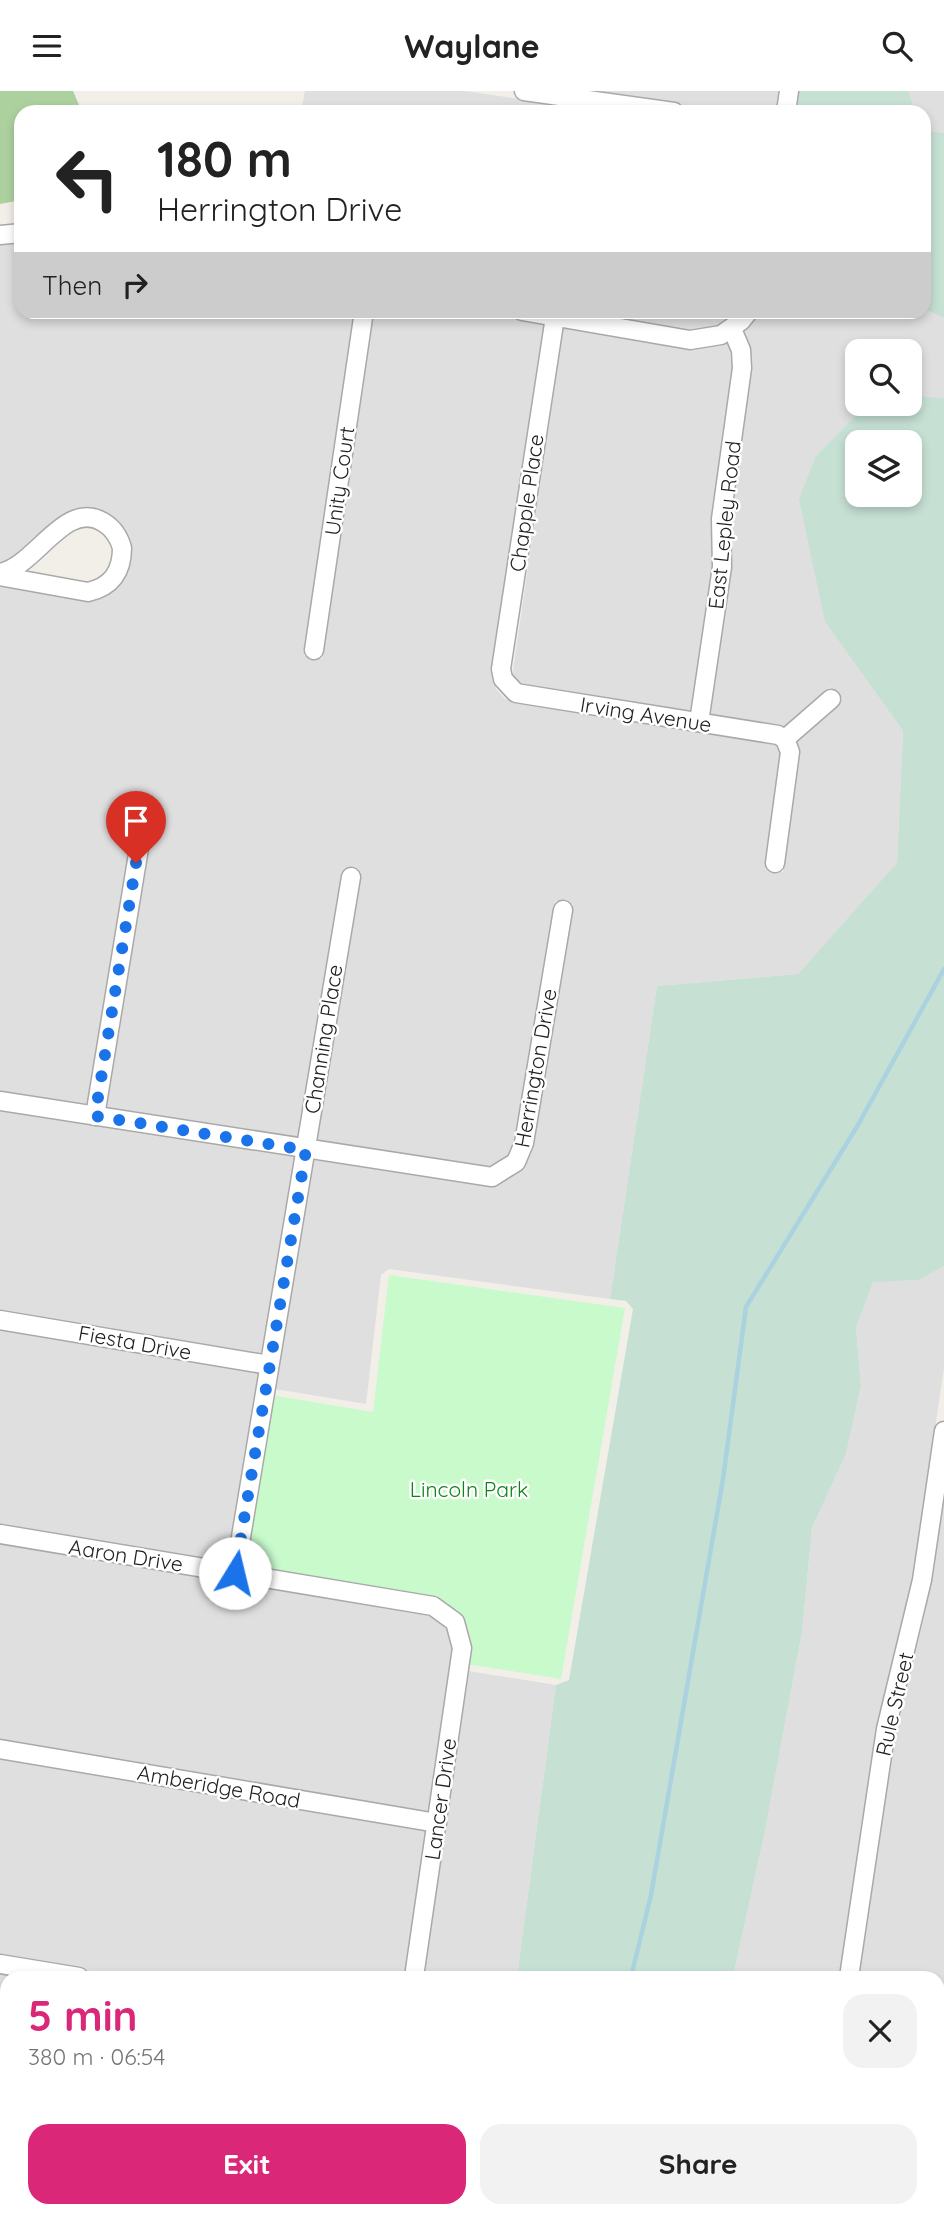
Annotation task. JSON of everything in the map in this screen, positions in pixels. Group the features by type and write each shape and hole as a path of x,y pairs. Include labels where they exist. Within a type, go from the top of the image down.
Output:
{"street":[{"path":"524,91 573,94 635,105"},
{"name":"Unity Court","path":"314,650 363,319"},
{"name":"Chapple Place","path":"508,688 501,669 555,319"},
{"path":"567,319 690,340 709,338 732,329 741,319"},
{"name":"East Lepley Road","path":"699,722 722,567 721,519 743,368 741,351 732,329"},
{"path":"75,519 98,519 110,526 122,548 117,574 97,590 88,592 0,574 16,568 65,524 75,519"},
{"name":"Irving Avenue","path":"508,688 516,693 699,722 778,736 785,740"},
{"path":"775,863 790,752 785,740 831,698"},
{"path":"95,1116 140,842"},
{"name":"Channing Place","path":"235,1573 351,877"},
{"name":"Herrington Drive","path":"0,1101 482,1177 506,1172 516,1163 524,1143 563,910"},
{"name":"Fiesta Drive","path":"0,1320 269,1365"},
{"name":"Rule Street","path":"850,1971 886,1729 922,1580 944,1431"},
{"name":"Aaron Drive","path":"0,1534 433,1606 454,1622"},
{"name":"Lancer Drive","path":"415,1971 462,1648 454,1622"},
{"name":"Amberidge Road","path":"0,1749 437,1822"},
{"path":"0,1964 43,1971"}],"shaded area":[{"path":"305,91 464,91 564,105 302,105"},
{"path":"583,91 780,91 778,105 682,105"},
{"path":"908,91 944,91 944,133 931,131 931,105 913,105"},
{"path":"14,242 14,319 354,319 304,656 322,659 373,319 519,319 545,323 492,668 496,689 505,699 514,701 778,745 781,752 765,869 783,872 800,753 796,741 843,698 830,687 783,729 709,716 731,568 730,519 752,369 743,331 754,319 931,319 931,312 944,318 944,398 922,396 922,339 845,339 845,416 855,416 816,456 825,622 903,731 897,864 798,974 657,986 610,1299 389,1269 381,1275 366,1404 275,1389 314,1160 483,1185 509,1179 524,1166 534,1145 573,904 555,901 515,1142 508,1158 490,1169 316,1144 361,872 344,868 298,1141 106,1110 151,836 133,833 88,1107 0,1093 0,584 86,600 100,598 114,590 125,579 131,562 127,535 115,519 89,509 60,517 20,554 0,564 0,243"},
{"path":"611,319 728,319 716,327 690,332"},
{"path":"563,327 689,348 710,347 728,341 733,368 712,517 713,566 691,713 519,686 512,677"},
{"path":"0,1109 295,1157 261,1355 0,1311"},
{"path":"944,1266 944,1368 913,1578 877,1728 841,1971 734,1971 765,1831 802,1632 812,1528 846,1454 861,1386 856,1328 873,1281 919,1280"},
{"path":"0,1328 259,1371 227,1564 0,1526"},
{"path":"944,1494 944,1971 859,1971 895,1731 924,1618"},
{"path":"0,1542 430,1614 447,1626 453,1648 429,1813 0,1741"},
{"path":"468,1671 556,1685 518,1971 424,1971"},
{"path":"0,1757 427,1829 406,1971 91,1971 0,1956"}],"green space":[{"path":"0,91 73,91 79,105 14,105 14,201 0,204"},
{"path":"798,91 908,91 913,105 796,105"},
{"path":"931,131 944,133 944,318 931,312"},
{"path":"922,396 944,398 944,1266 919,1280 873,1282 856,1328 861,1386 846,1454 812,1528 802,1632 765,1831 734,1971 518,1971 556,1685 569,1680 633,1309 626,1301 610,1299 657,986 798,974 897,863 903,731 825,622 799,499 816,456 855,416 922,416"},
{"name":"Lincoln Park","path":"389,1275 625,1308 561,1679 460,1663 446,1613 235,1573 265,1394 373,1412"}],"waterway":[{"path":"632,1971 651,1895 723,1479 746,1307 858,1125 944,969"}],"route":[{"path":"136,863 95,1116 306,1150 235,1573"}]}
